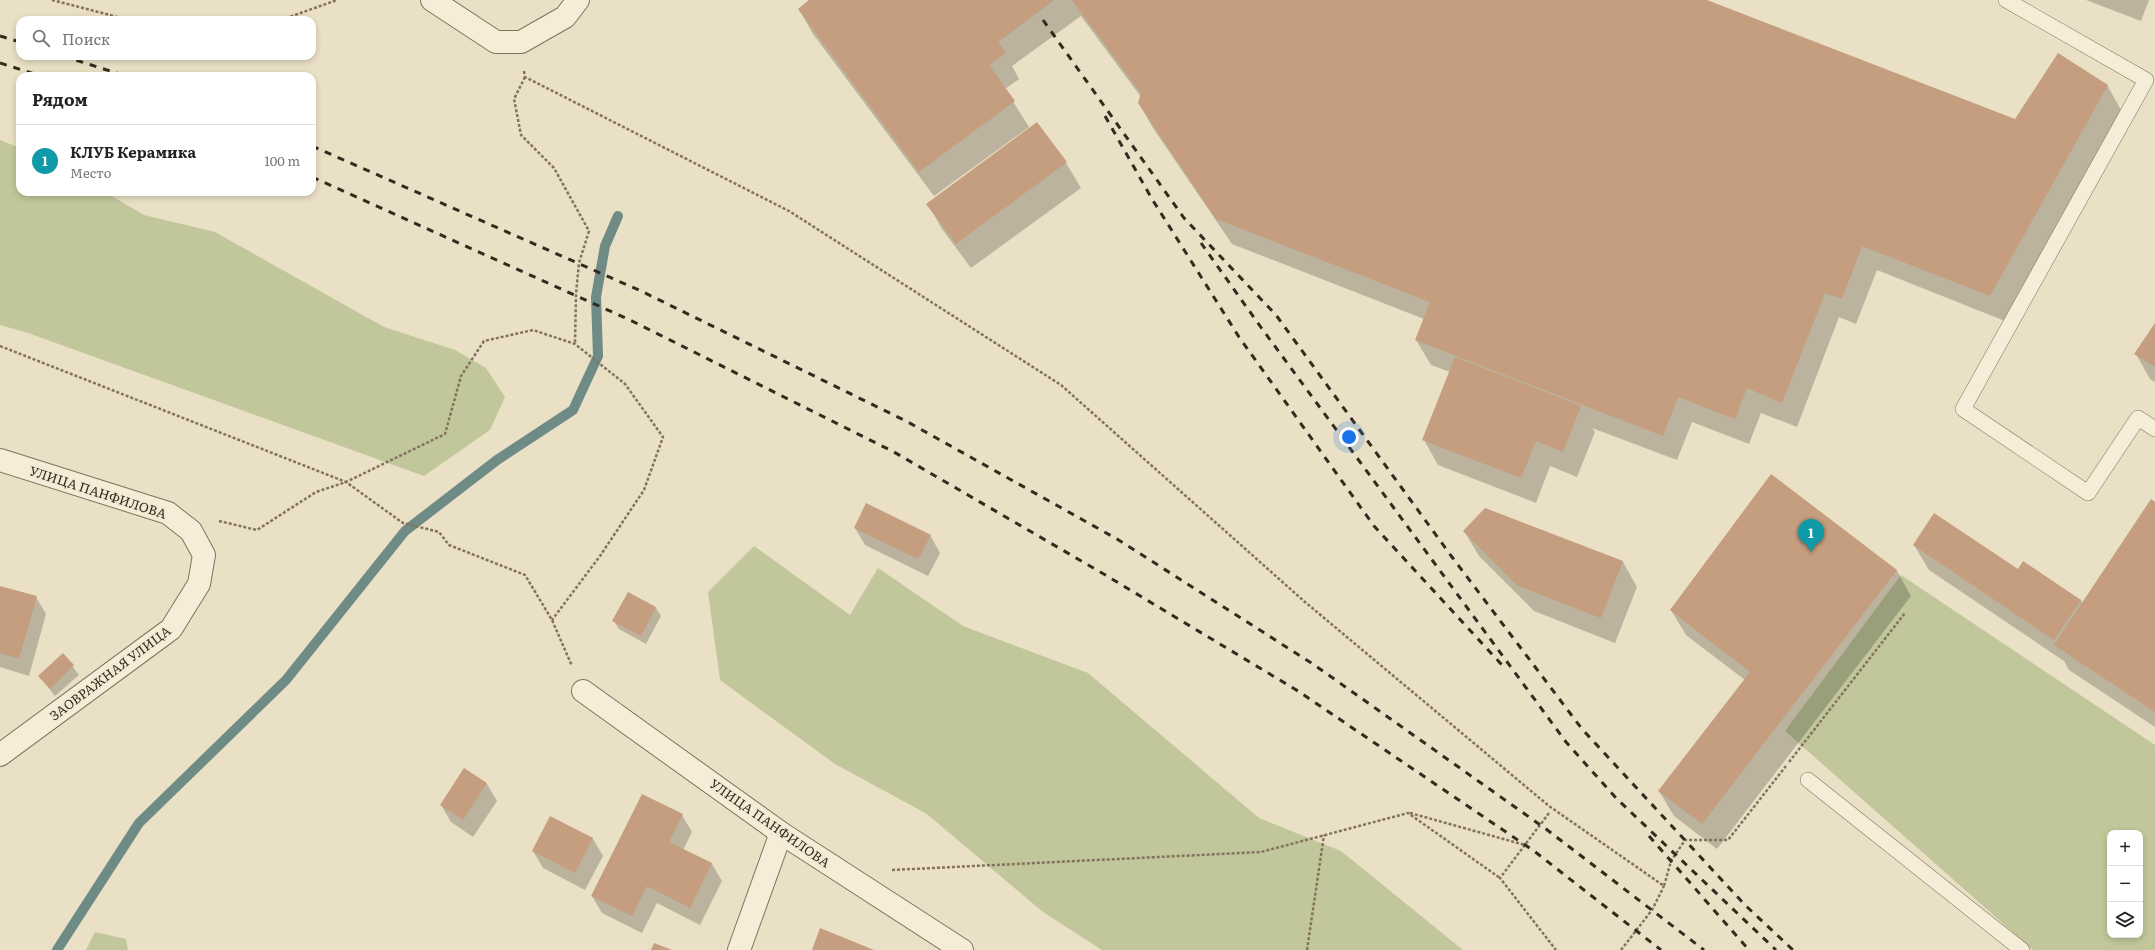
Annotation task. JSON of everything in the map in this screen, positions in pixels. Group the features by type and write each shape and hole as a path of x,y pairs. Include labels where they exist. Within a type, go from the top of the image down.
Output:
{"street":[{"path":"432,0 496,42 521,42 565,17 578,0"},
{"name":"УЛИЦА ПАНФИЛОВА","path":"0,460 168,513 191,531"},
{"name":"ЗАОВРАЖНАЯ УЛИЦА","path":"0,755 171,629 199,584 204,555 191,531"},
{"name":"УЛИЦА ПАНФИЛОВА","path":"583,691 781,833 962,950"},
{"path":"739,950 781,833"}],"lane":[{"path":"2006,0 2150,79 1963,409 2088,493 2138,418 2155,429"},
{"path":"1808,780 2022,950"}],"path":[{"path":"52,0 114,16"},
{"path":"292,16 337,0"},
{"path":"521,42 525,77 514,99 521,134 554,168 589,231 579,263 576,294 575,344"},
{"path":"525,77 789,211 1062,385 1305,602 1548,806 1664,886"},
{"path":"191,531 210,519 257,530 316,492 346,482 445,434 461,376 484,341 533,330 575,344 625,384 662,437 644,490 600,556 552,620"},
{"path":"0,346 346,482 403,523 439,532 449,545 525,575 552,620 583,691"},
{"path":"1621,950 1652,910 1664,886 1671,861 1685,840 1728,840 1904,613"},
{"path":"1408,813 1500,878 1556,950"},
{"path":"889,870 1261,852 1408,813 1525,845"},
{"path":"1500,878 1548,813"},
{"path":"1306,950 1324,835"}],"green space":[{"path":"0,140 16,146 16,196 112,196 144,215 215,232 384,327 455,350 486,368 505,397 490,430 424,476 28,333 0,325"},
{"path":"754,546 850,615 878,568 963,626 1088,673 1259,818 1341,851 1463,950 1102,950 1043,912 927,814 835,764 720,680 708,592"},
{"path":"1901,575 2155,745 2155,950 2033,950 1785,731"},
{"path":"95,932 126,939 128,950 86,950"}],"building":[{"path":"809,0 1054,0 998,42 1006,53 989,65 1015,101 919,172 798,9"},
{"path":"1072,0 1707,0 2015,119 2058,53 2108,85 1990,296 1862,246 1842,299 1825,293 1782,403 1747,388 1735,419 1678,397 1663,436 1415,340 1430,302 1216,219 1138,103 1141,93"},
{"path":"1037,122 1067,162 956,244 926,204"},
{"path":"2155,323 2155,367 2134,354"},
{"path":"1455,357 1581,406 1563,452 1536,441 1521,478 1422,440"},
{"path":"1771,474 1897,570 1702,824 1658,791 1750,672 1670,610"},
{"path":"2151,499 2155,502 2155,712 2054,645"},
{"path":"866,503 931,535 918,559 854,528"},
{"path":"1485,508 1623,561 1601,618 1518,586 1463,531"},
{"path":"1934,513 2018,569 2023,561 2081,600 2054,640 1913,545"},
{"path":"0,586 37,596 19,659 0,653"},
{"path":"628,592 656,607 641,636 612,621"},
{"path":"63,653 74,665 50,689 38,676"},
{"path":"464,768 487,783 463,820 440,805"},
{"path":"642,794 683,814 669,842 712,863 690,908 647,886 632,916 591,896"},
{"path":"550,816 593,838 575,873 532,851"},
{"path":"820,928 874,950 812,950"},
{"path":"654,943 672,950 651,950"}],"waterway":[{"path":"57,950 139,823 286,680 405,531 497,460 573,410 598,356 596,297 605,246 618,216"}],"railway":[{"path":"1043,20 1184,218 1276,315 1452,557 1582,729 1745,905 1793,950"},
{"path":"0,36 16,41"},
{"path":"76,60 113,72"},
{"path":"0,63 28,72"},
{"path":"1105,116 1152,199 1239,337 1374,526 1502,665"},
{"path":"316,148 641,291 906,421 1117,539 1313,664 1546,829 1704,950"},
{"path":"316,179 630,320 894,452 1102,573 1298,691 1534,851 1661,950"},
{"path":"1201,243 1260,326 1566,742 1616,798 1776,950"},
{"path":"1649,836 1749,950"}],"place":[{"name":"КЛУБ Керамика","path":"1811,552"}]}
